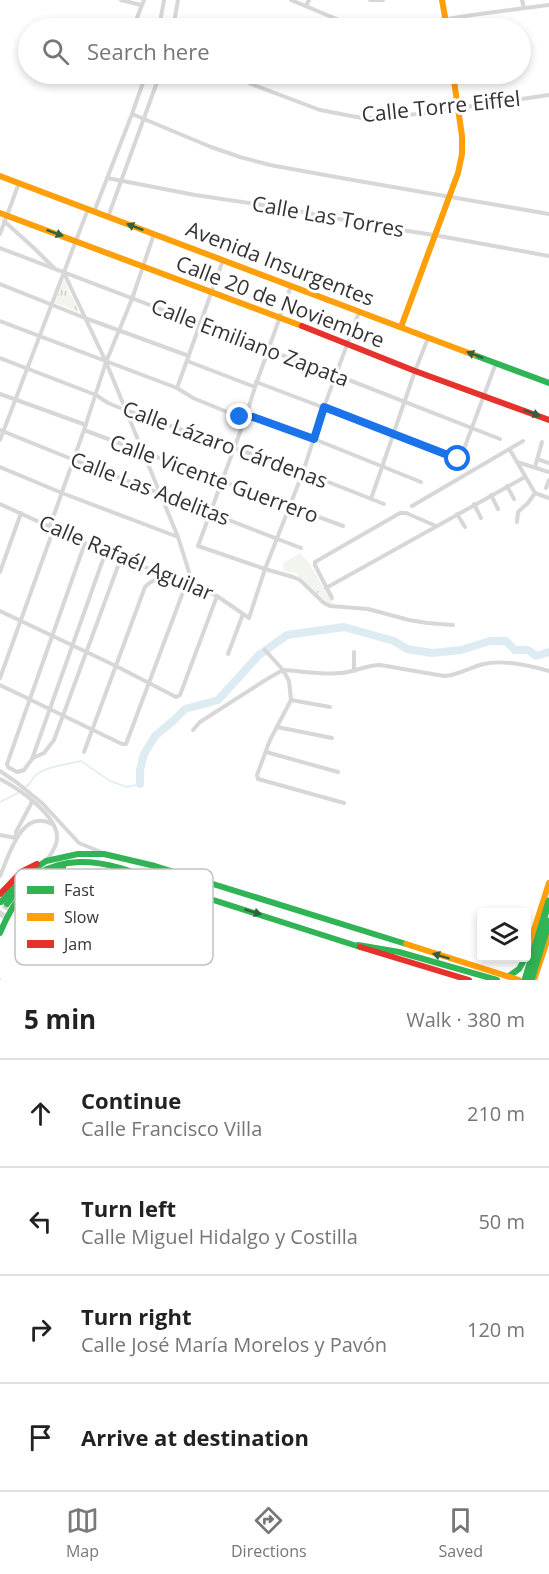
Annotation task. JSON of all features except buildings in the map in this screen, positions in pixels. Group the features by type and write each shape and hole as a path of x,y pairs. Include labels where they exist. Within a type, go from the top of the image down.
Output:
{"main road":[{"path":"442,0 445,18"},
{"path":"401,327 458,173 462,154 462,136 454,84"},
{"name":"Avenida Insurgentes","path":"0,176 549,383"},
{"name":"Calle 20 de Noviembre","path":"4,217 280,317 415,371 549,420"},
{"path":"26,869 32,865 78,854 104,854 164,869"},
{"path":"47,869 76,862 101,864 119,869"},
{"path":"60,869 76,862"},
{"path":"3,900 15,877"},
{"path":"531,940 549,883"},
{"path":"213,884 436,955 497,977"},
{"path":"213,885 217,885"},
{"path":"217,900 224,895 225,887"},
{"path":"3,900 15,891"},
{"path":"213,899 469,980"},
{"path":"529,980 549,901"},
{"path":"0,933 15,902"},
{"path":"529,980 549,921"},
{"path":"529,980 539,967 549,935"},
{"path":"358,945 382,948 497,977 509,976 520,970 524,962"},
{"path":"525,962 526,968 533,970 539,967"},
{"path":"526,962 529,980"},
{"path":"509,976 519,980"}],"street":[{"path":"122,0 141,5"},
{"path":"136,18 144,0"},
{"path":"161,18 164,0"},
{"path":"175,18 178,0"},
{"path":"291,0 334,18"},
{"path":"306,6 309,0"},
{"path":"370,0 383,0"},
{"path":"522,0 524,8"},
{"path":"458,18 549,5"},
{"path":"0,441 2,430 75,241 107,178 142,84"},
{"path":"108,217 157,84"},
{"name":"Calle Torre Eiffel","path":"251,84 310,106 346,116 378,118 549,95"},
{"name":"Calle Las Torres","path":"132,114 211,147 270,165 549,214"},
{"name":"Calle Las Torres","path":"107,178 549,256"},
{"path":"0,234 4,217 19,183"},
{"path":"4,217 54,269"},
{"path":"0,678 106,362 132,298 154,234"},
{"name":"Calle Emiliano Zapata","path":"0,248 500,439"},
{"path":"177,388 224,260"},
{"path":"0,685 125,744 128,742 189,572 178,537 106,362 64,273"},
{"path":"0,284 188,359 324,407 460,459 496,363"},
{"path":"291,286 198,546 300,580 330,606 368,609 409,620 453,625"},
{"path":"265,569 303,472 359,312"},
{"path":"0,321 177,388 193,398 237,416 253,417 421,482"},
{"path":"370,499 428,338"},
{"name":"Calle Lázaro Cárdenas","path":"0,358 96,395 125,410 303,472 384,504"},
{"name":"Calle Vicente Guerrero","path":"0,394 86,425"},
{"name":"Calle Las Adelitas","path":"2,430 301,548"},
{"name":"Calle Vicente Guerrero","path":"84,430 344,526"},
{"path":"412,506 523,441"},
{"path":"535,467 542,442"},
{"path":"510,450 535,493 549,498"},
{"path":"537,459 549,464"},
{"path":"517,461 549,472"},
{"path":"0,467 178,537"},
{"path":"326,588 525,477"},
{"path":"546,488 549,480"},
{"path":"507,486 514,499"},
{"path":"517,522 518,512 535,493"},
{"path":"491,495 498,509"},
{"name":"Calle Rafaél Aguilar","path":"0,504 85,543 217,596 249,618 265,569"},
{"path":"474,504 481,518"},
{"path":"332,598 315,561 402,512 436,526"},
{"path":"0,572 21,513"},
{"path":"457,514 465,527"},
{"path":"85,543 7,764 17,772 22,772 32,759 106,551"},
{"path":"32,759 44,753 54,740 118,566"},
{"path":"84,752 145,587 153,580 162,579 185,585"},
{"path":"0,611 116,666 175,697 180,695 217,596"},
{"path":"228,654 243,614"},
{"path":"265,650 283,670 289,681 291,700 266,752 257,776 258,779 344,803"},
{"path":"354,652 354,671"},
{"path":"193,730 204,719 283,670 329,674 380,665 451,676 482,664 496,662 549,671"},
{"path":"291,700 330,707"},
{"path":"277,727 332,738"},
{"path":"266,752 338,772"},
{"path":"0,771 51,812 75,839 84,846 104,854"},
{"path":"0,779 29,795 32,802 43,810 55,826 58,838 46,861"},
{"path":"16,838 16,832 32,802"},
{"path":"0,876 16,838 29,823 36,820 49,822 55,826"},
{"path":"0,836 16,838"}],"green space":[{"path":"64,279 79,312 55,303"},
{"path":"300,553 334,604 330,605 296,573 284,571 283,563"}],"waterway":[{"path":"140,784 140,770 144,754 155,736 185,709 218,700 259,655 287,635 344,627 394,641 407,649 432,653 461,650 490,641 506,641 515,650 528,650 536,656 549,652"},
{"path":"24,788 43,771 81,761 110,781 127,787 140,784"},
{"path":"0,802 18,793"}],"tunnel":[{"path":"0,917 7,904"}],"traffic: fast":[{"path":"474,355 549,383"},
{"path":"34,869 46,861 78,854 104,854 165,869"},
{"path":"47,869 79,862 121,869"},
{"path":"59,869 63,867"},
{"path":"213,884 406,944"},
{"path":"1,902 15,885"},
{"path":"7,904 15,894"},
{"path":"213,900 360,947"},
{"path":"525,980 549,901"},
{"path":"0,933 15,904"},
{"path":"531,980 549,921"},
{"path":"358,945 399,952 497,980"},
{"path":"509,976 519,969 523,962"}],"traffic: slow":[{"path":"442,0 445,18"},
{"path":"401,327 458,173 462,154 462,136 454,84"},
{"path":"0,176 474,355"},
{"path":"0,213 302,326"},
{"path":"531,939 549,883"},
{"path":"534,980 549,935"},
{"path":"406,944 519,980"}],"traffic: jam":[{"path":"302,326 415,371 549,420"},
{"path":"27,869 37,864"},
{"path":"0,894 15,878"},
{"path":"360,947 469,980"}],"route":[{"path":"240,417 253,417 314,439 324,407 458,459"}]}
